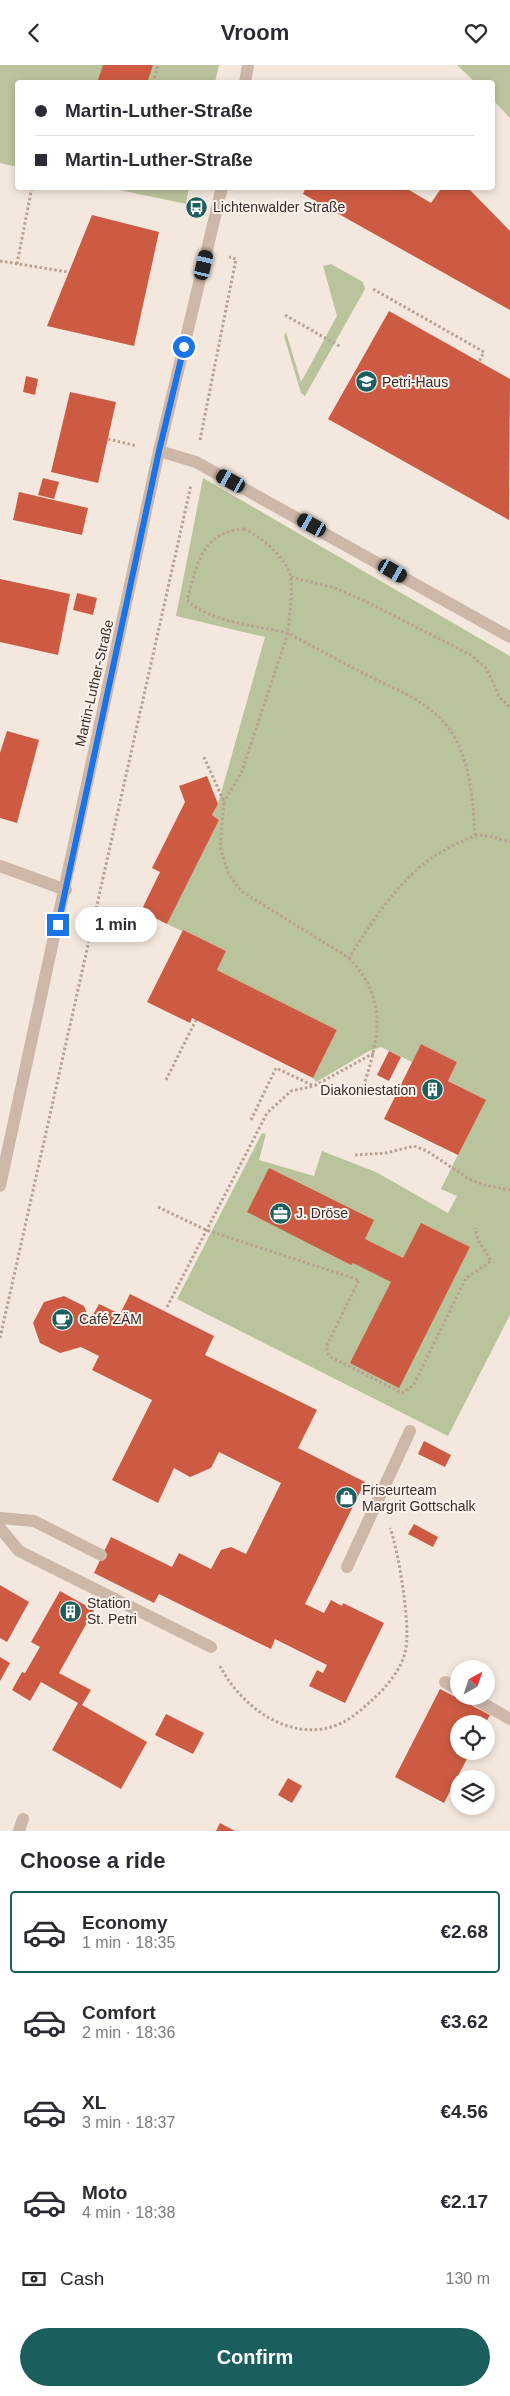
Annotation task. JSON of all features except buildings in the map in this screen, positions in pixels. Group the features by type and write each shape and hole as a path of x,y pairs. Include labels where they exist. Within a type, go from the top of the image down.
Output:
{"street":[{"path":"246,80 248,65"},
{"name":"Martin-Luther-Straße","path":"0,1186 66,890 159,451 221,190"},
{"path":"159,451 196,462 510,637"},
{"path":"0,865 66,890"},
{"path":"347,1567 410,1431"},
{"path":"0,1518 34,1521 101,1555"},
{"path":"0,1528 18,1551 211,1647"},
{"path":"446,1682 450,1684"},
{"path":"486,1705 510,1719"}],"path":[{"path":"154,80 158,65"},
{"path":"17,264 31,190"},
{"path":"0,1338 196,462 236,259 207,250"},
{"path":"0,261 68,272"},
{"path":"373,289 484,351 479,361"},
{"path":"285,315 341,347"},
{"path":"108,439 159,451"},
{"path":"360,1097 374,1053 378,1032 378,1011 362,971 349,958 241,891 228,873 220,846 224,802 242,771 288,633 291,577 281,559 260,537 244,529 230,530 218,536 206,547 199,560 187,600 194,607 217,617 288,633 420,701 433,710 456,739 466,768 472,796 475,835"},
{"path":"291,577 335,588 434,634 464,651 486,668 500,698 510,707"},
{"path":"204,757 224,802"},
{"path":"349,958 369,925 415,873 431,858 475,835 489,836 510,842"},
{"path":"166,1080 196,1020"},
{"path":"166,1307 267,1113 291,1091 314,1087 374,1053"},
{"path":"251,1120 276,1068 314,1087"},
{"path":"355,1155 386,1153 414,1146 427,1151 469,1179 484,1185 510,1190"},
{"path":"158,1207 206,1230 359,1280 326,1347 329,1356 402,1393 413,1386 466,1278 492,1261 478,1240 475,1228"},
{"path":"211,1647 229,1683 249,1705 292,1729 318,1730 338,1725 371,1701 390,1681 406,1649 406,1615 392,1536 378,1498"}],"green space":[{"path":"0,65 219,65 215,80 15,80 15,167 0,163"},
{"path":"457,65 510,65 510,118 495,102 495,80 473,80"},
{"path":"120,190 188,190 186,204"},
{"path":"331,264 363,282 365,289 305,396 301,393 284,336 286,332 301,382 337,316 323,266"},
{"path":"203,478 510,656 510,1315 448,1436 177,1299 262,1133 266,1134 259,1160 314,1176 322,1151 376,1172 448,1213 457,1196 441,1189 485,1100 448,1081 457,1062 421,1044 412,1062 381,1047 369,1051 316,1082 313,1078 337,1030 217,970 226,951 167,924 219,820 212,815 218,804 265,637 176,616"}],"place":[{"name":"Lichtenwalder Straße","path":"197,207"},
{"name":"Petri-Haus","path":"366,382"},
{"name":"Diakoniestation","path":"432,1090"},
{"name":"J. Dröse","path":"280,1213"},
{"name":"Café ZÄM","path":"63,1319"},
{"name":"Friseurteam Margrit Gottschalk","path":"346,1498"},
{"name":"Station St. Petri","path":"71,1611"}],"route":[{"path":"58,925 159,451 184,347"}]}
